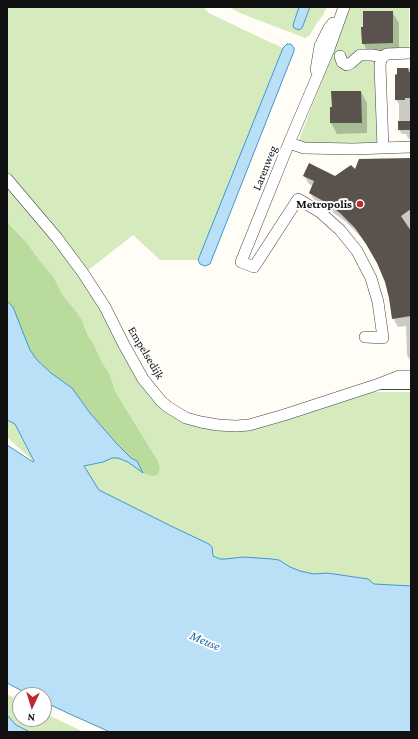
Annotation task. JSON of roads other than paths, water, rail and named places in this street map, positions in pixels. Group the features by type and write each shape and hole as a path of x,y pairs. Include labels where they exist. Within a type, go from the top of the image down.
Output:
{"street":[{"name":"Larenweg","path":"342,10 329,28 320,46 314,84 241,262 254,267 298,199 320,212 340,230 357,251 371,278 378,302 383,338 365,337"},
{"path":"383,148 380,65 383,57 387,54 411,53"},
{"path":"340,56 342,62 347,65 352,63 360,55 372,54 383,57"},
{"path":"289,143 304,148 411,147"},
{"name":"Empelsedijk","path":"7,180 57,238 83,273 105,306 123,343 143,378 168,407 186,418 218,425 249,425 376,385 399,376 411,376"},
{"path":"376,385 411,385"}],"water":[{"path":"299,7 310,7 302,28 299,30 294,28 293,25"},
{"path":"287,44 291,44 294,51 210,264 205,266 200,264 198,260 283,48"},
{"name":"Meuse","path":"7,301 13,307 30,350 37,360 51,373 72,388 90,413 117,444 131,458 137,461 143,473 128,462 118,458 112,458 103,462 84,466 99,490 209,544 212,547 213,556 220,559 244,557 272,559 279,560 300,571 314,574 327,573 368,579 374,584 411,586 411,732 110,732 52,706 52,687 15,687 7,683 7,445 33,462 34,461 15,424 7,420"},
{"path":"7,715 12,721 12,727 20,727 30,732 7,732"}],"place":[{"name":"Metropolis","path":"360,204"}]}
